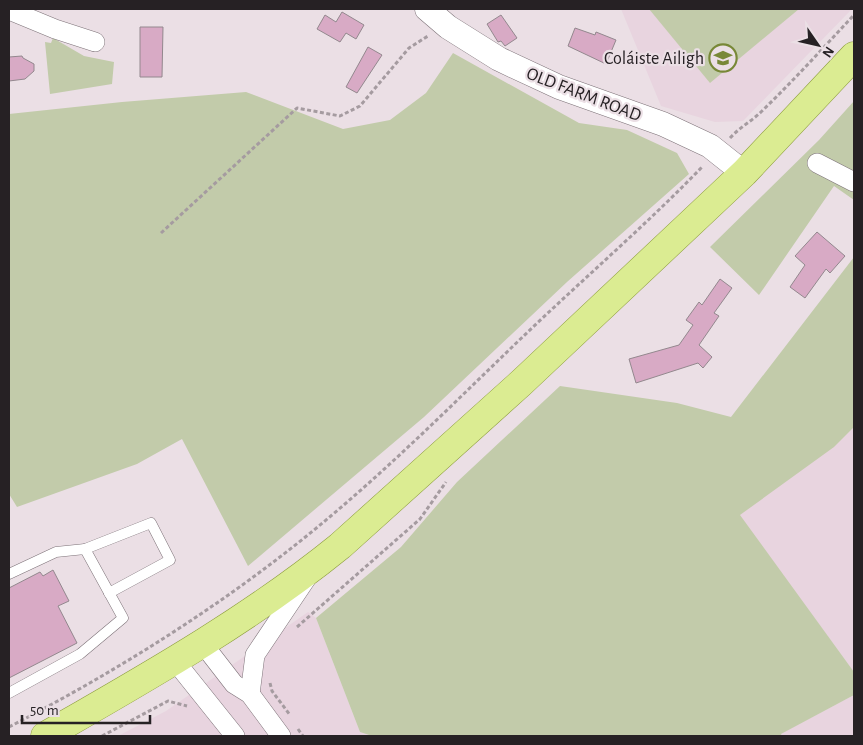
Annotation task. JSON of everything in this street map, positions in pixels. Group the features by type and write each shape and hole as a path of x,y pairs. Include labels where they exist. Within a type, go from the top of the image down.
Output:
{"main road":[{"path":"45,736 203,644 313,568 521,383 744,173 854,56"}],"street":[{"name":"OLD FARM ROAD","path":"427,9 446,25 499,59 559,86 663,124 718,151 744,173"},
{"path":"10,12 95,42"},
{"path":"817,163 854,182"},
{"path":"250,694 255,655 313,568"},
{"path":"203,644 234,684 250,694 281,736"},
{"path":"175,661 236,736"}],"lane":[{"path":"9,574 56,552 85,549 151,523 170,560 109,593"},
{"path":"9,693 80,654 123,618 85,549"}],"path":[{"path":"9,727 128,660 204,612 260,572 332,516 392,463 680,190 741,126 749,124 854,15"},
{"path":"161,233 297,108 340,116 360,106 409,48 446,25"},
{"path":"102,736 168,701 184,704 194,711"}],"shaded area":[{"name":"Coláiste Ailigh","path":"621,9 852,9 743,121 715,122 661,106"},
{"path":"854,427 854,672 739,515 833,447"},
{"path":"308,612 316,618 360,732 372,736 118,736 166,711"},
{"path":"854,695 854,736 782,736 780,734"}],"green space":[{"path":"649,9 799,9 710,83"},
{"path":"53,38 84,56 114,62 112,84 50,94 45,42 51,43"},
{"path":"453,53 579,123 627,130 677,153 689,174 567,282 424,417 248,566 182,439 137,464 17,507 9,494 9,114 122,102 246,92 343,129 390,120 426,93"},
{"path":"854,101 854,200 834,186 759,295 710,247 819,140"},
{"path":"854,257 854,427 834,447 740,515 854,672 854,695 781,734 782,736 372,736 360,732 316,618 401,547 457,482 560,386 677,403 731,417"}],"building":[{"path":"342,12 364,25 356,39 346,33 340,42 317,29 325,15 336,22"},
{"path":"501,15 517,38 505,46 501,41 498,42 487,24"},
{"path":"140,27 163,27 162,77 140,77"},
{"path":"575,28 595,35 596,32 616,40 606,64 568,46"},
{"path":"368,47 382,55 357,93 346,87"},
{"path":"22,56 34,64 34,71 25,79 9,81 9,57"},
{"path":"817,232 845,256 830,273 826,269 805,298 790,287 805,265 795,256"},
{"path":"720,279 732,288 714,313 719,316 699,345 712,357 703,368 698,363 636,383 629,359 679,345 693,325 686,320 699,302 702,305"},
{"path":"53,570 69,601 58,606 77,643 9,678 9,588 40,572 43,576"}],"place":[{"name":"Coláiste Ailigh","path":"723,58"}]}
